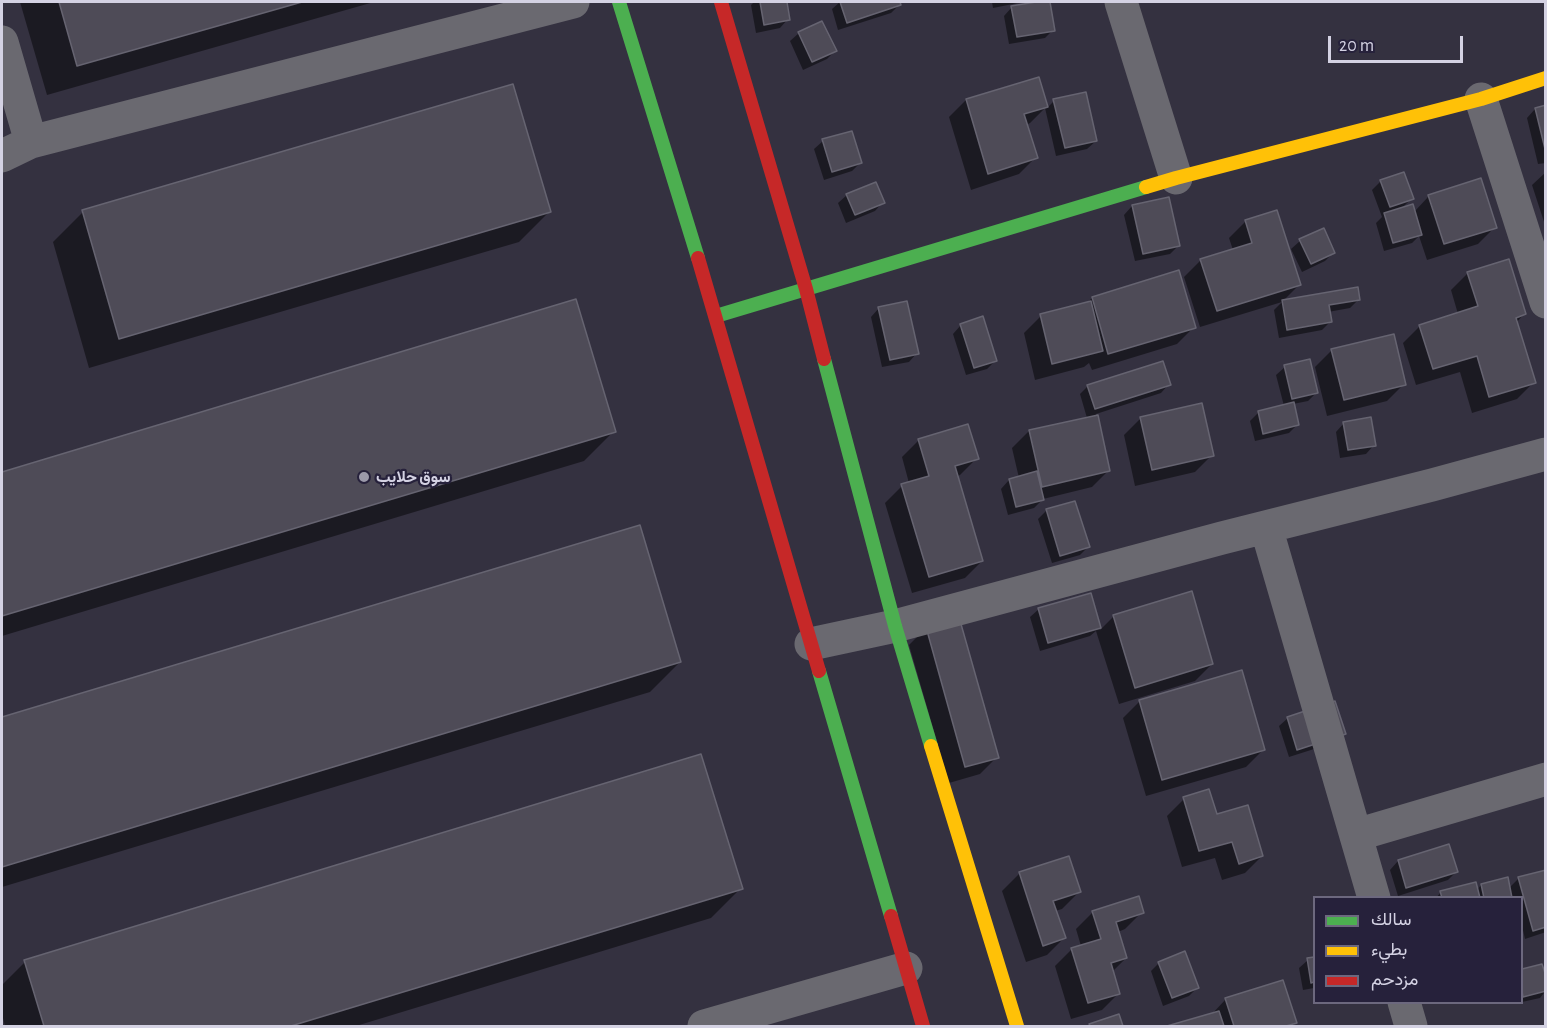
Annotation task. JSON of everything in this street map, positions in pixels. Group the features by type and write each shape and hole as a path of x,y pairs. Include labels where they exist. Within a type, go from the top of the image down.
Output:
{"street":[{"path":"2,156 31,142 573,2"},
{"path":"619,2 716,316 923,1026"},
{"path":"721,2 807,289 895,626 1017,1026"},
{"path":"1121,2 1176,178"},
{"path":"2,42 31,142"},
{"path":"716,316 1176,178 1481,99 1545,78"},
{"path":"1481,99 1545,303"},
{"path":"811,644 895,626 1545,454"},
{"path":"1266,527 1374,896"},
{"path":"1356,836 1545,779"},
{"path":"704,1026 906,968"},
{"path":"1404,1004 1410,1026"}],"building":[{"path":"59,2 302,2 77,66"},
{"path":"760,2 787,2 790,20 764,25"},
{"path":"840,2 900,2 901,5 847,23"},
{"path":"1050,2 1055,31 1017,37 1011,6"},
{"path":"822,21 837,51 812,62 798,32"},
{"path":"1039,77 1048,107 1024,114 1038,158 988,174 966,99"},
{"path":"513,84 551,212 119,339 82,210"},
{"path":"1086,92 1097,141 1065,148 1053,99"},
{"path":"1546,105 1546,153 1535,108"},
{"path":"852,131 862,163 832,172 822,139"},
{"path":"1404,172 1414,199 1390,207 1380,180"},
{"path":"1481,178 1497,228 1444,244 1428,195"},
{"path":"876,182 885,203 855,215 846,194"},
{"path":"1169,197 1180,246 1143,254 1132,205"},
{"path":"1413,204 1422,235 1393,243 1384,213"},
{"path":"1277,210 1301,285 1217,311 1200,259 1252,243 1245,220"},
{"path":"1324,228 1335,253 1311,264 1299,239"},
{"path":"1509,259 1526,314 1516,318 1536,383 1489,397 1477,356 1433,369 1419,325 1478,306 1467,272"},
{"path":"1179,270 1196,328 1108,354 1092,297"},
{"path":"1358,287 1360,300 1329,305 1332,322 1287,330 1282,300"},
{"path":"576,299 616,432 2,616 2,472"},
{"path":"907,301 919,354 890,360 878,307"},
{"path":"1091,301 1103,351 1052,364 1040,314"},
{"path":"983,316 997,361 974,368 960,324"},
{"path":"1394,334 1406,385 1344,400 1331,349"},
{"path":"1310,359 1318,393 1292,399 1284,365"},
{"path":"1163,361 1171,385 1095,409 1087,385"},
{"path":"1294,402 1299,425 1263,434 1258,411"},
{"path":"1202,403 1214,456 1152,470 1140,417"},
{"path":"1098,415 1110,471 1042,487 1029,430"},
{"path":"1371,417 1376,446 1348,450 1343,422"},
{"path":"968,424 979,459 955,466 983,561 929,577 901,484 929,476 918,439"},
{"path":"1037,471 1044,500 1016,507 1009,479"},
{"path":"1075,501 1090,547 1060,556 1046,509"},
{"path":"640,525 681,662 2,867 2,717"},
{"path":"1192,591 1213,664 1135,688 1113,615"},
{"path":"1091,593 1101,628 1048,643 1038,608"},
{"path":"959,617 999,758 965,767 926,627"},
{"path":"1242,670 1265,750 1162,780 1139,700"},
{"path":"1335,701 1346,734 1297,750 1287,717"},
{"path":"701,754 743,889 291,1026 44,1026 24,960"},
{"path":"1209,789 1217,814 1248,805 1263,856 1239,864 1232,842 1199,851 1183,797"},
{"path":"1449,844 1458,872 1406,888 1398,860"},
{"path":"1069,856 1081,892 1053,901 1066,938 1043,946 1019,872"},
{"path":"1546,870 1546,927 1533,931 1518,877"},
{"path":"1508,877 1512,896 1484,896 1481,884"},
{"path":"1476,882 1480,896 1441,896 1440,891"},
{"path":"1139,896 1144,913 1116,922 1127,958 1111,963 1120,994 1088,1003 1071,948 1101,939 1092,911"},
{"path":"1185,951 1199,988 1172,998 1158,962"},
{"path":"1313,957 1313,982 1311,983 1307,958"},
{"path":"1542,964 1546,976 1546,991 1523,997 1523,969"},
{"path":"1283,980 1297,1023 1286,1026 1234,1026 1225,998"},
{"path":"1219,1011 1224,1026 1167,1026"},
{"path":"1119,1014 1123,1026 1090,1026 1089,1024"}],"traffic: fast":[{"path":"619,2 698,258"},
{"path":"716,316 1146,187"},
{"path":"824,359 895,626 931,746"},
{"path":"819,671 891,916"}],"traffic: slow":[{"path":"1146,187 1481,99 1546,78"},
{"path":"931,746 1017,1026"}],"traffic: jam":[{"path":"721,2 806,289 824,359"},
{"path":"698,258 819,671"},
{"path":"891,916 923,1026"}],"place":[{"name":"سوق حلايب","path":"364,477"}]}
